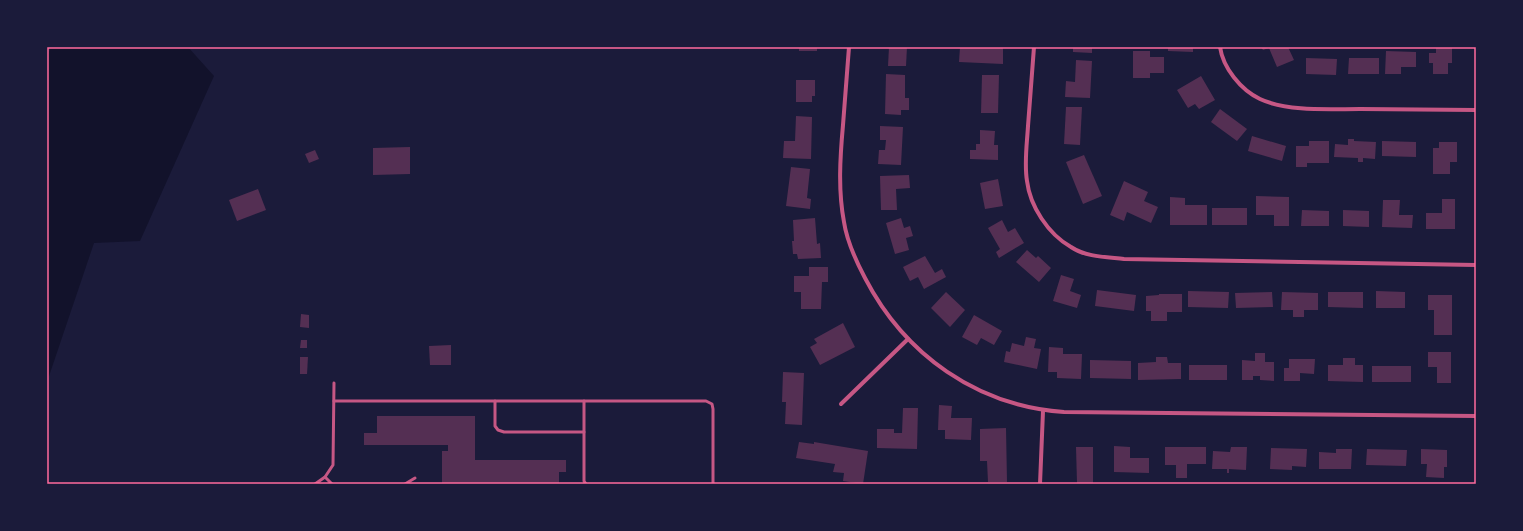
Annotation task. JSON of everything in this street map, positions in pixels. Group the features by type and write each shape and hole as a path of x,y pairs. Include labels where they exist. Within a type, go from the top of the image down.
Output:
{"street":[{"path":"849,47 840,162 840,190 847,237 858,265 872,292 908,339 933,362 964,383 1000,399 1043,411 1476,416"},
{"path":"1034,47 1026,154 1027,181 1034,205 1049,229 1071,248 1096,256 1124,260 1476,265"},
{"path":"1220,47 1224,60 1230,71 1248,92 1260,99 1286,106 1323,109 1476,110"},
{"path":"841,404 908,339"},
{"path":"1040,484 1043,411"}],"lane":[{"path":"315,484 326,477 333,465 334,383"},
{"path":"495,401 495,426 498,430 504,432 584,432"},
{"path":"584,401 584,481 586,484"},
{"path":"334,402 706,401 712,404 714,484"},
{"path":"326,477 332,484"},
{"path":"405,484 415,478"}],"shaded area":[{"path":"51,47 188,47 214,76 140,241 94,243 47,382 47,57"}],"building":[{"path":"799,47 817,47 817,51 799,51"},
{"path":"889,47 907,47 906,66 888,66"},
{"path":"960,47 1003,47 1003,64 959,62"},
{"path":"1073,47 1092,47 1092,53 1073,52"},
{"path":"1168,47 1193,47 1193,52 1168,51"},
{"path":"1261,47 1288,47 1294,60 1277,67 1269,48 1263,50"},
{"path":"1436,47 1452,47 1452,63 1448,63 1448,74 1433,74 1433,63 1429,63 1429,53 1436,53"},
{"path":"1133,51 1150,51 1150,57 1164,57 1164,73 1150,73 1150,78 1133,78"},
{"path":"1386,51 1416,52 1416,67 1401,67 1401,74 1385,74"},
{"path":"1306,58 1337,59 1336,75 1306,74"},
{"path":"1349,58 1379,58 1379,74 1348,74"},
{"path":"1076,60 1092,61 1090,98 1065,97 1066,81 1075,82"},
{"path":"886,74 905,75 905,98 909,98 909,110 901,110 901,115 885,114"},
{"path":"982,75 999,75 998,113 981,113"},
{"path":"1201,76 1215,100 1199,109 1195,104 1188,108 1177,90"},
{"path":"796,80 815,80 815,96 812,96 812,102 796,102"},
{"path":"1066,107 1082,107 1080,145 1064,144"},
{"path":"1220,109 1247,129 1237,141 1211,122"},
{"path":"796,116 812,117 811,159 783,158 784,141 795,141"},
{"path":"880,126 903,127 901,165 878,164 879,150 885,150 886,140 880,140"},
{"path":"980,130 995,131 994,145 998,145 998,160 970,159 970,150 976,150 976,144 980,144"},
{"path":"1252,136 1286,146 1282,161 1248,151"},
{"path":"1348,139 1354,139 1354,141 1376,142 1375,159 1363,158 1363,162 1358,162 1358,158 1334,157 1335,144 1348,145"},
{"path":"1309,141 1329,141 1329,163 1307,163 1307,167 1296,167 1296,146 1309,146"},
{"path":"1382,141 1416,142 1416,157 1382,156"},
{"path":"1439,142 1457,142 1457,162 1450,162 1450,174 1433,174 1433,148 1439,148"},
{"path":"410,147 410,174 373,175 373,148"},
{"path":"315,150 319,159 309,163 305,154"},
{"path":"1084,155 1102,196 1083,204 1066,162"},
{"path":"791,167 810,169 807,198 811,199 810,209 786,206"},
{"path":"909,175 910,188 896,189 897,210 881,210 880,176"},
{"path":"998,179 1003,206 985,209 980,183"},
{"path":"1124,181 1148,192 1144,201 1158,207 1151,223 1127,212 1124,221 1110,215"},
{"path":"258,189 266,210 237,221 229,200"},
{"path":"1256,196 1289,197 1289,226 1274,226 1274,215 1256,215"},
{"path":"1170,197 1185,198 1185,205 1207,205 1207,225 1170,225"},
{"path":"1442,199 1455,199 1455,229 1426,229 1426,213 1442,213"},
{"path":"1383,200 1400,200 1399,215 1413,215 1412,228 1382,227"},
{"path":"1212,208 1247,208 1247,225 1212,225"},
{"path":"1302,210 1329,211 1329,226 1301,226"},
{"path":"1343,210 1369,211 1369,227 1343,226"},
{"path":"815,218 817,244 820,243 821,258 798,259 797,254 793,254 793,220"},
{"path":"901,218 904,228 910,226 913,236 906,238 909,250 895,254 886,223"},
{"path":"1002,220 1008,232 1015,228 1024,243 999,258 996,252 1000,249 988,228"},
{"path":"1027,250 1036,258 1038,256 1051,268 1039,282 1016,262"},
{"path":"925,256 935,273 942,269 946,277 924,289 918,277 910,281 903,267"},
{"path":"809,267 828,267 828,282 822,282 821,309 801,309 801,292 794,292 794,276 809,276"},
{"path":"1061,275 1074,279 1070,291 1081,295 1077,308 1053,301"},
{"path":"1097,290 1136,295 1134,311 1095,306"},
{"path":"1188,291 1229,292 1228,308 1188,307"},
{"path":"1376,291 1405,292 1405,308 1376,308"},
{"path":"946,292 965,310 950,327 931,308"},
{"path":"1272,292 1273,307 1236,308 1235,293"},
{"path":"1282,292 1318,293 1318,310 1304,310 1304,317 1293,317 1293,310 1281,310"},
{"path":"1328,292 1363,292 1363,308 1328,307"},
{"path":"1159,294 1182,294 1182,312 1167,312 1167,321 1151,321 1151,311 1146,311 1146,296"},
{"path":"1428,295 1452,295 1452,335 1434,335 1434,310 1428,310"},
{"path":"301,314 309,315 309,328 300,327"},
{"path":"974,315 1002,331 994,345 981,338 977,345 962,337"},
{"path":"843,323 855,347 820,365 810,347 817,343 814,339"},
{"path":"1026,337 1036,339 1034,348 1041,349 1037,369 1004,362 1006,351 1010,352 1012,343 1024,346"},
{"path":"301,340 307,340 307,348 300,348"},
{"path":"451,345 451,365 430,365 429,346"},
{"path":"1049,347 1063,348 1063,354 1082,354 1081,379 1057,378 1057,372 1048,372"},
{"path":"1428,352 1451,352 1451,383 1437,383 1437,367 1428,367"},
{"path":"1255,353 1265,353 1265,362 1274,362 1274,381 1260,380 1260,376 1253,376 1253,380 1242,380 1242,360 1255,361"},
{"path":"300,357 308,357 307,374 300,374"},
{"path":"1156,357 1167,357 1168,363 1181,363 1181,379 1138,380 1138,363 1156,362"},
{"path":"1343,358 1355,358 1355,365 1363,365 1363,382 1328,381 1328,365 1343,365"},
{"path":"1289,359 1315,359 1314,374 1300,373 1300,381 1284,381 1284,368 1289,368"},
{"path":"1090,360 1131,361 1131,379 1090,378"},
{"path":"1189,365 1227,365 1227,380 1189,380"},
{"path":"1372,366 1411,366 1411,382 1372,382"},
{"path":"783,372 804,373 802,425 785,424 786,402 782,402"},
{"path":"939,405 952,406 951,418 972,418 971,440 945,439 945,430 938,430"},
{"path":"903,408 918,408 917,449 877,448 877,429 894,429 894,433 902,433"},
{"path":"377,416 475,416 475,460 566,460 566,472 559,472 559,484 442,484 442,451 448,451 448,445 364,445 364,433 377,433"},
{"path":"1006,428 1007,482 988,482 987,461 980,461 980,429"},
{"path":"799,442 814,444 814,442 868,451 863,484 843,481 844,473 833,472 835,464 796,458"},
{"path":"1114,446 1130,447 1130,458 1149,458 1149,473 1114,472"},
{"path":"1076,447 1093,447 1093,483 1077,483"},
{"path":"1165,447 1206,447 1206,464 1187,464 1187,478 1176,478 1176,465 1165,465"},
{"path":"1231,447 1247,447 1246,470 1229,469 1229,473 1227,473 1227,469 1212,469 1213,451 1230,452"},
{"path":"1271,448 1307,449 1306,467 1292,466 1292,470 1270,469"},
{"path":"1336,449 1352,449 1351,469 1319,469 1319,452 1336,453"},
{"path":"1367,449 1407,450 1406,466 1366,465"},
{"path":"1421,449 1447,450 1447,467 1444,467 1444,478 1426,477 1427,464 1421,464"}]}
